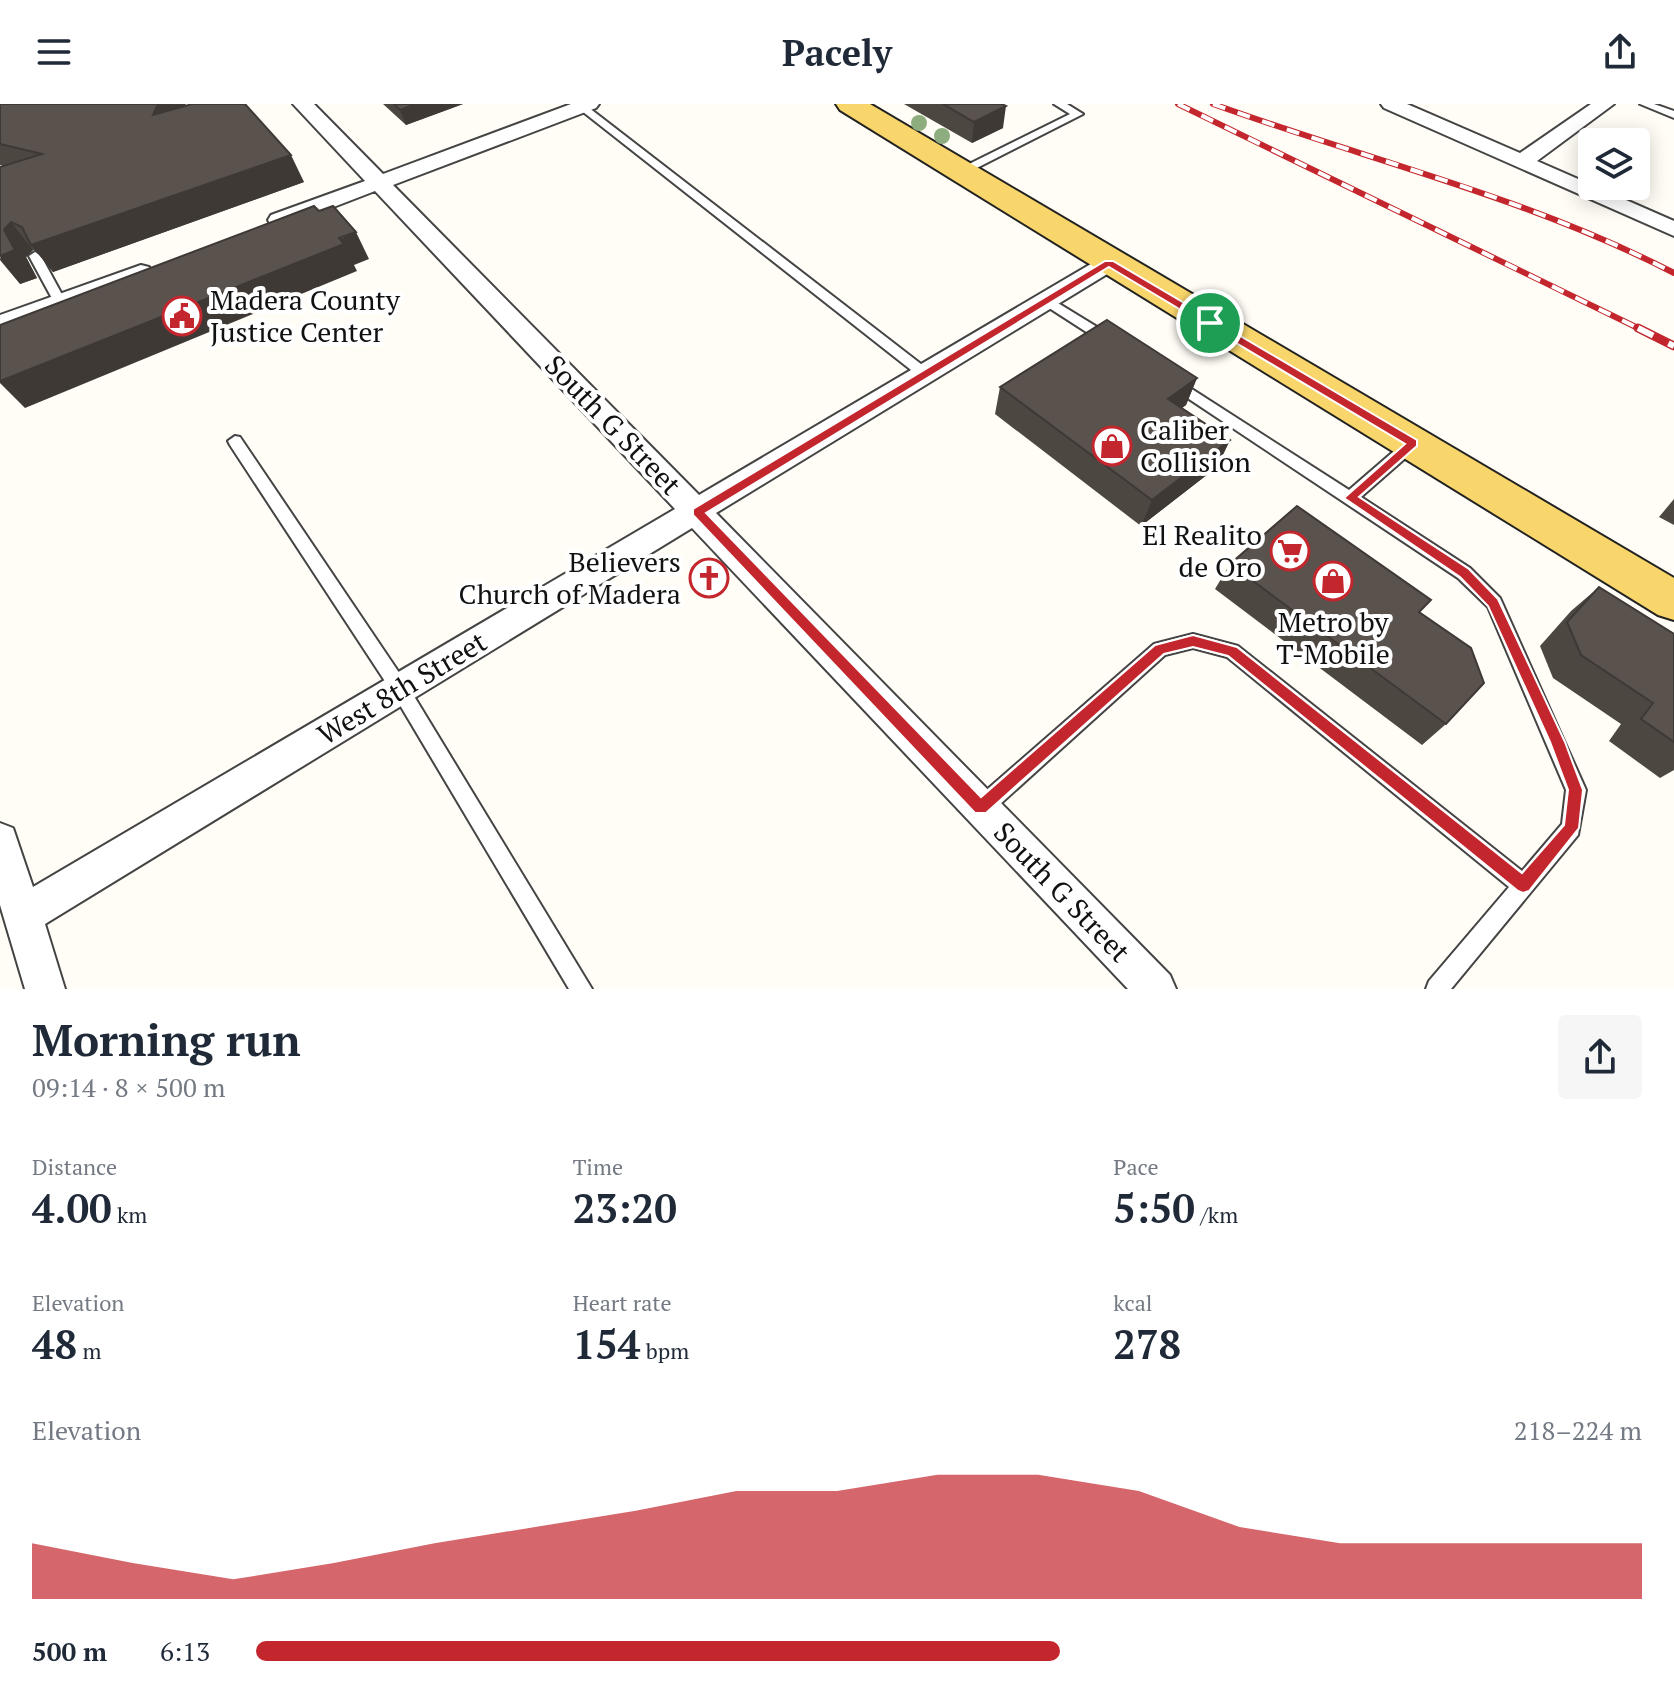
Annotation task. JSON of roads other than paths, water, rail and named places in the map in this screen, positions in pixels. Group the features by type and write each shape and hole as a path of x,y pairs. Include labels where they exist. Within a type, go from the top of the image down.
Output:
{"main road":[{"path":"850,104 1674,601"}],"street":[{"name":"South G Street","path":"303,104 1156,989"},
{"path":"1391,104 1674,229"},
{"path":"1523,161 1604,104"},
{"path":"263,226 583,105"},
{"name":"West 8th Street","path":"23,915 1109,263"},
{"path":"0,324 161,264"},
{"path":"0,841 45,989"}],"lane":[{"path":"961,172 1078,114 1059,104"},
{"path":"1645,104 1674,115"},
{"path":"583,105 925,374"},
{"path":"35,256 60,302"},
{"path":"1048,301 1127,352"},
{"path":"1153,369 1464,573 1494,603 1576,790 1571,828 1437,989"},
{"path":"235,441 400,689 581,989"},
{"path":"1350,498 1413,443"},
{"path":"981,808 1160,649 1193,641 1232,651 1523,885"}],"railway":[{"path":"1178,104 1642,330"},
{"path":"1213,104 1562,222 1674,273"},
{"path":"1638,328 1642,330"},
{"path":"1642,330 1674,346"}],"place":[{"name":"Madera County Justice Center","path":"182,316"},
{"name":"Caliber Collision","path":"1112,446"},
{"name":"El Realito de Oro","path":"1290,551"},
{"name":"Believers Church of Madera","path":"709,578"},
{"name":"Metro by T-Mobile","path":"1333,581"}]}
